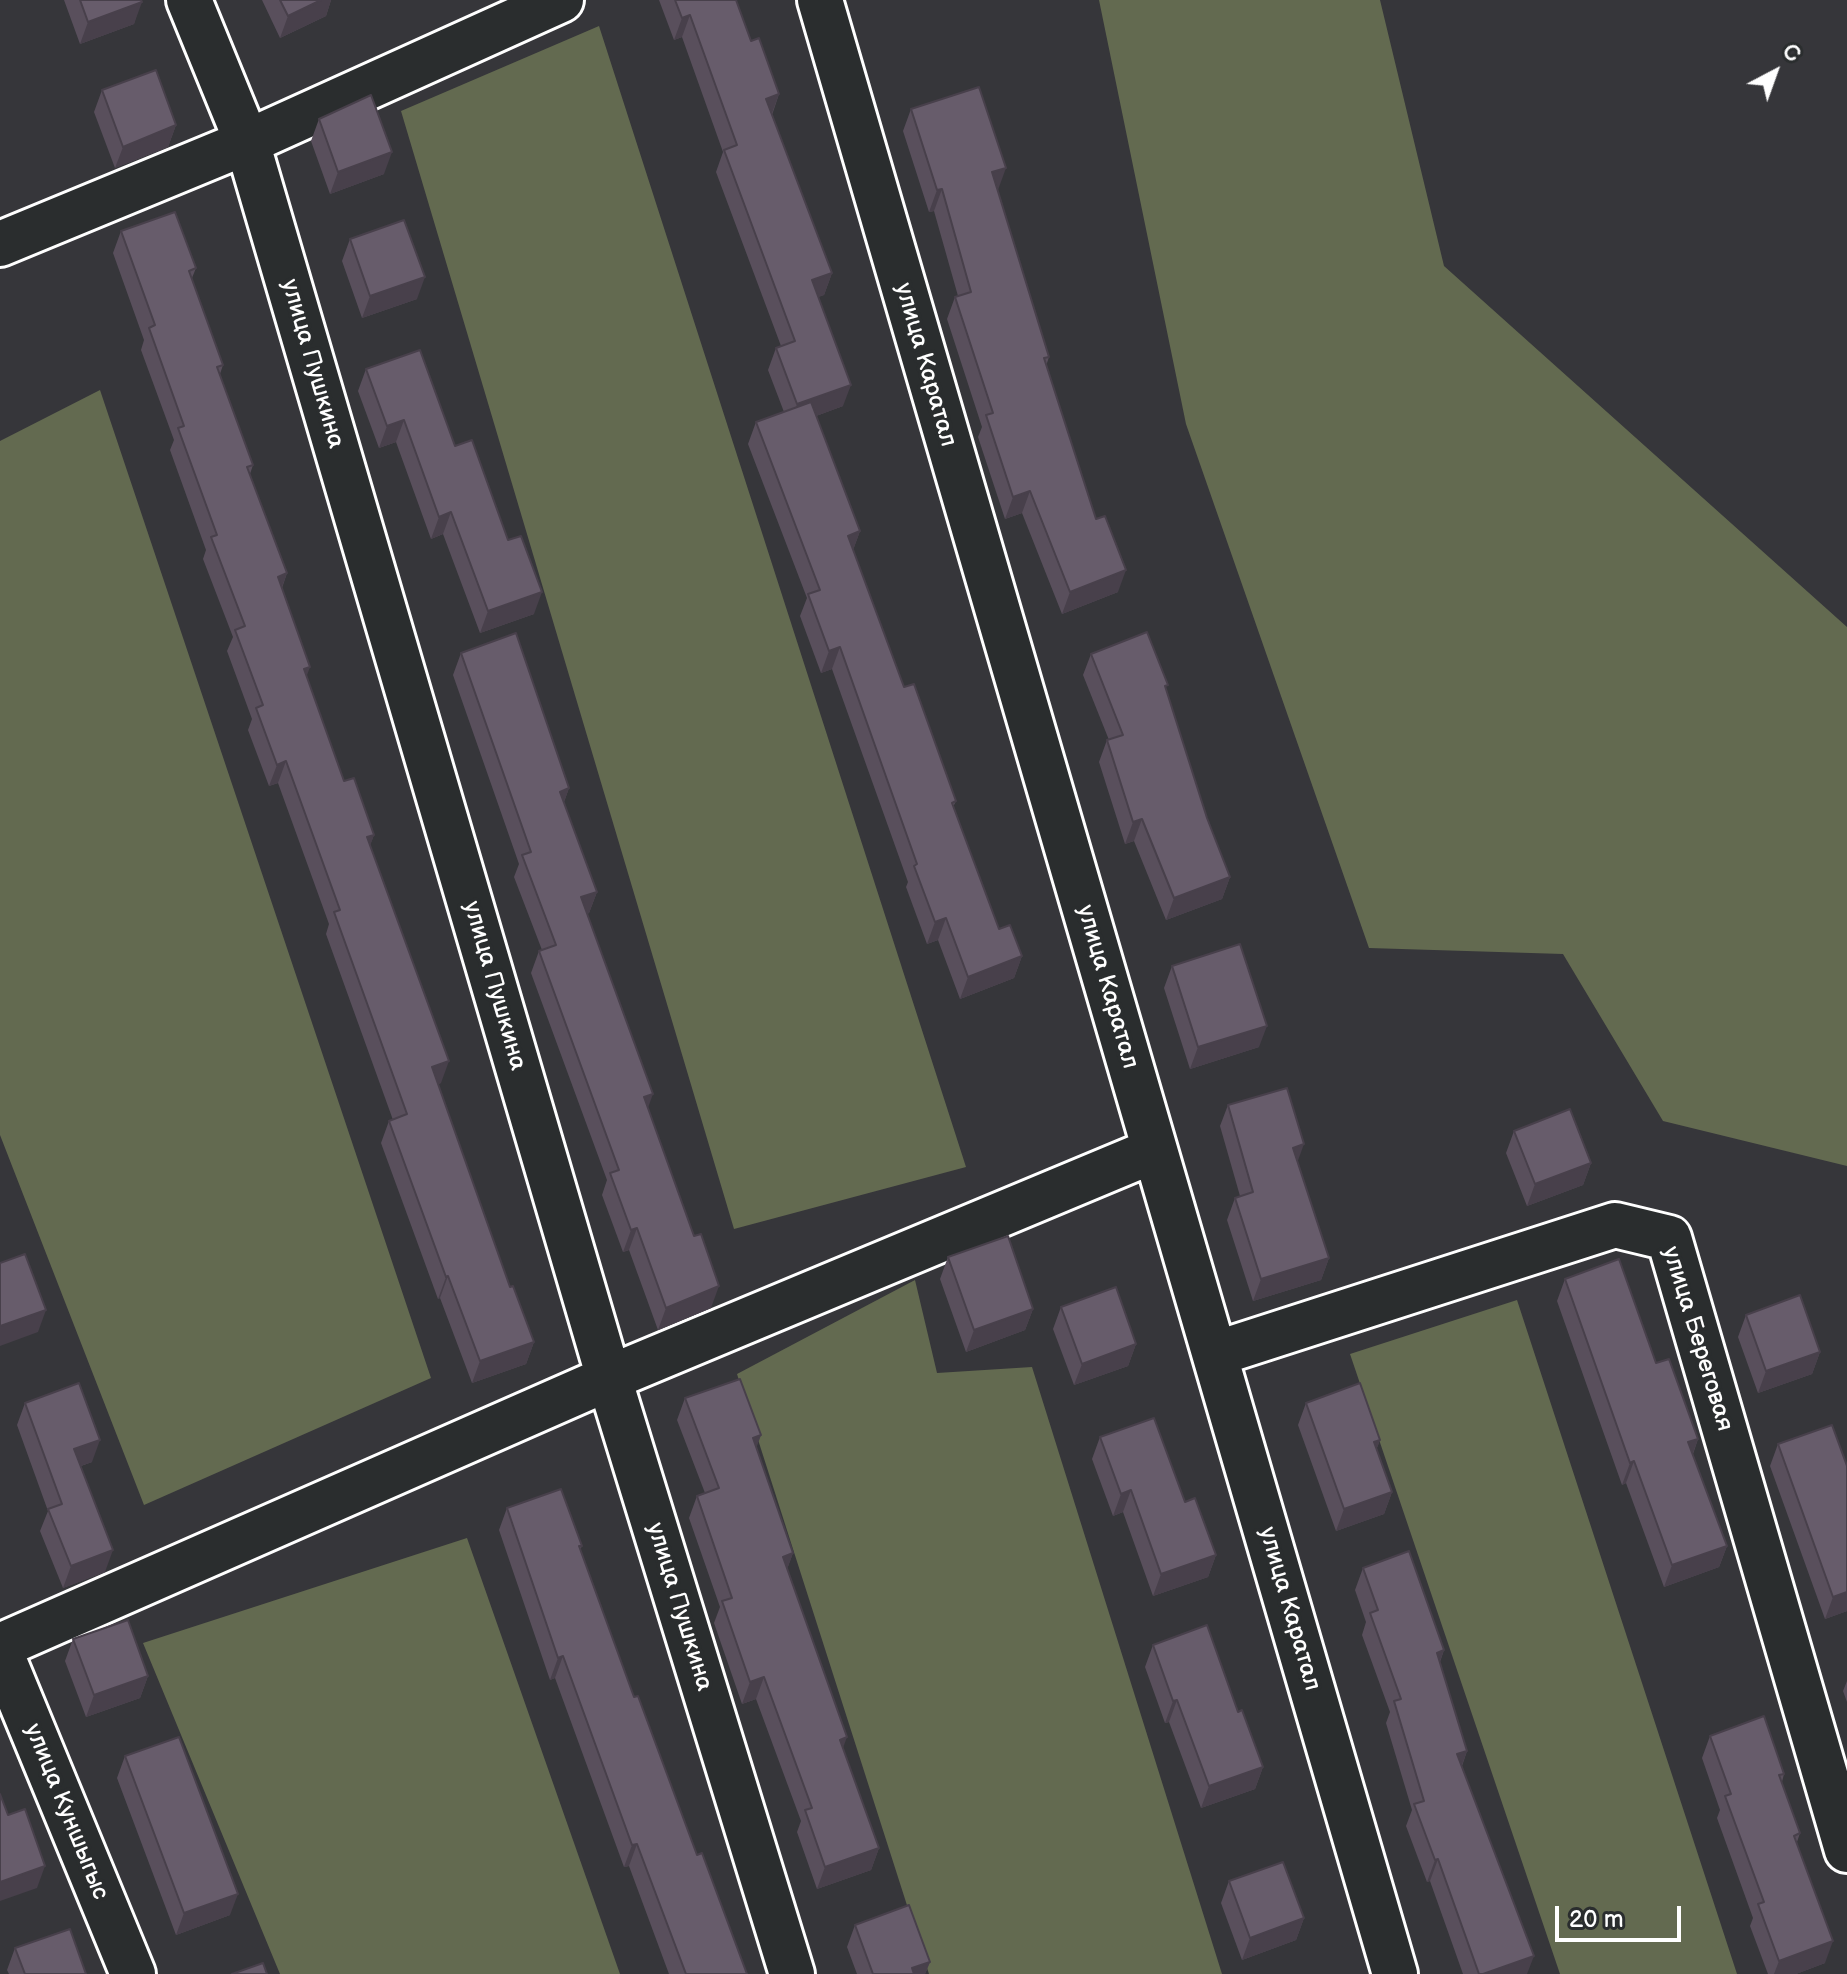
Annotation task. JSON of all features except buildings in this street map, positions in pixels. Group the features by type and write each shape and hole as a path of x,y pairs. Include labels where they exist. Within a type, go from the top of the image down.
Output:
{"street":[{"name":"улица Пушкина","path":"189,0 247,142 609,1378 792,1974"},
{"path":"0,244 247,142 561,0"},
{"name":"улица Каратал","path":"820,0 1395,1974"},
{"path":"0,1648 609,1378 1155,1150"},
{"name":"улица Береговая","path":"1215,1354 1615,1225 1669,1238 1847,1850"},
{"name":"улица Куншыгыс","path":"0,1648 133,1974"}],"green space":[{"path":"1099,0 1380,0 1444,266 1847,627 1847,1166 1663,1121 1563,954 1369,948 1186,424"},
{"path":"599,26 966,1167 734,1229 401,111"},
{"path":"100,390 431,1378 144,1505 0,1135 0,441"},
{"path":"915,1280 937,1373 1032,1367 1222,1974 929,1974 737,1374"},
{"path":"1517,1300 1737,1974 1560,1974 1350,1354"},
{"path":"467,1538 620,1974 280,1974 143,1643"}]}
